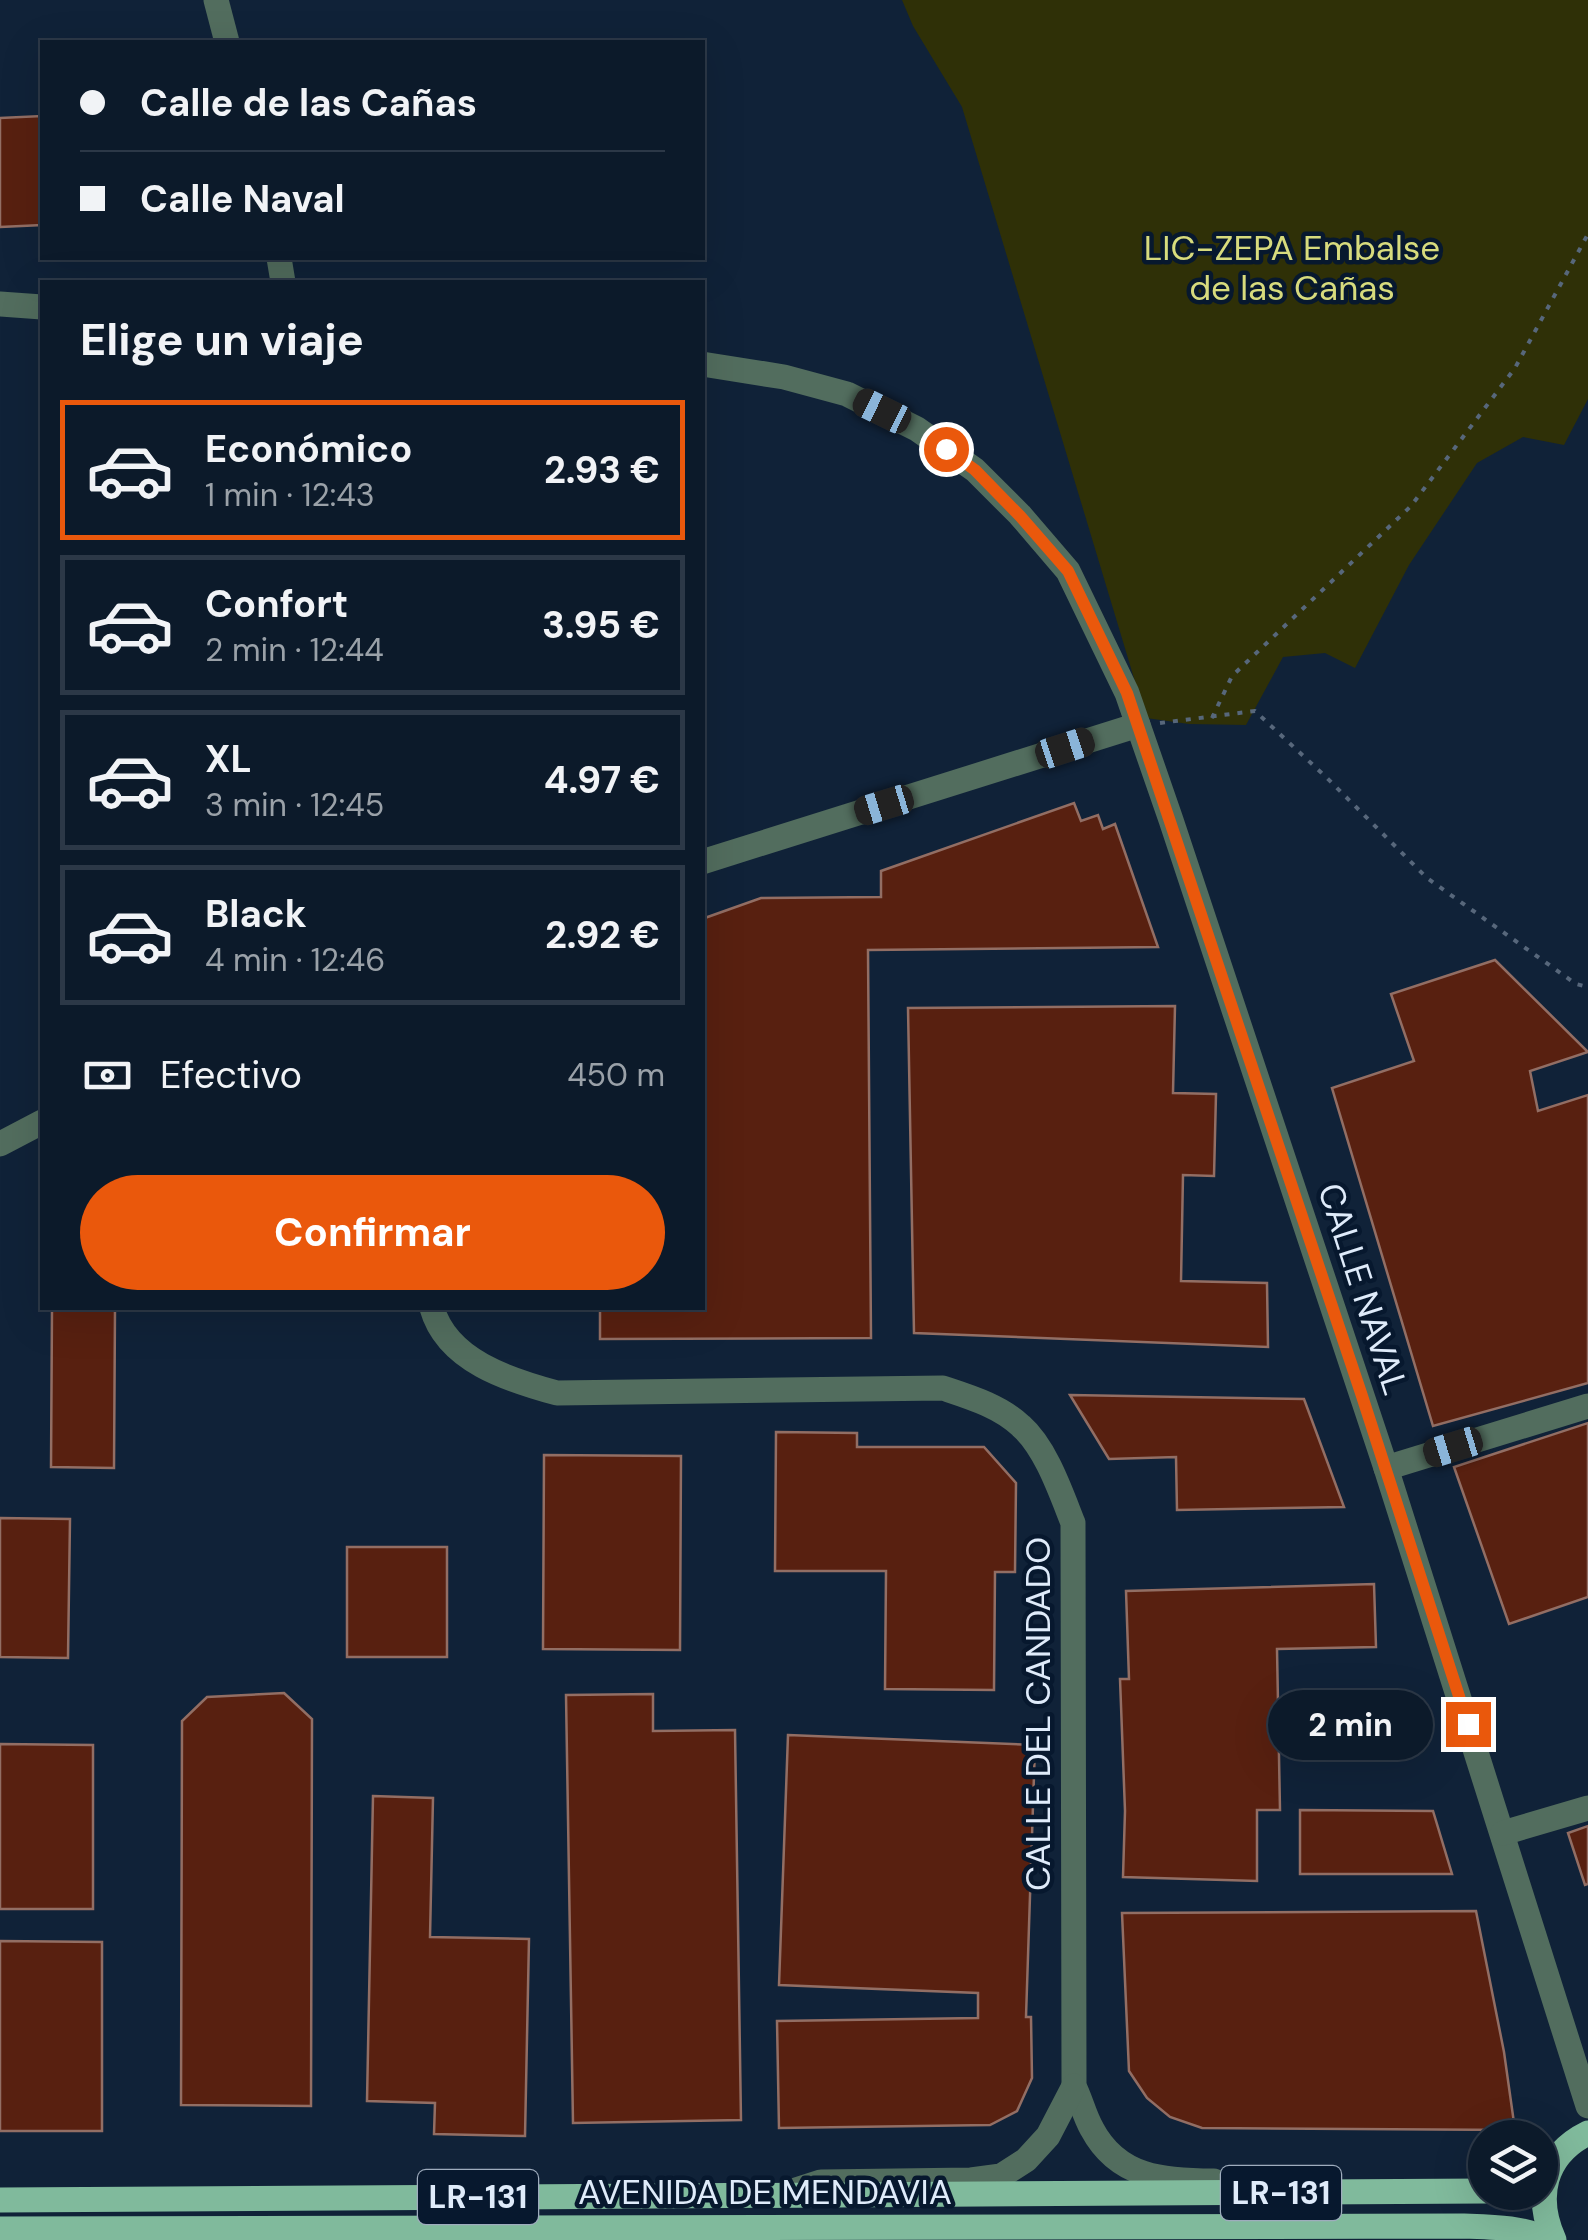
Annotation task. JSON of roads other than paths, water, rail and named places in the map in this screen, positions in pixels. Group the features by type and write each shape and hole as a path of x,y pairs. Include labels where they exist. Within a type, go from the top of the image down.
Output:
{"main road":[{"path":"1558,2157 1588,2133"},
{"name":"AVENIDA DE MENDAVIA","path":"0,2200 1468,2190"},
{"path":"1544,2210 1552,2240"},
{"name":"AVENIDA DE MENDAVIA","path":"0,2228 484,2234 1050,2225 1464,2226 1512,2228 1552,2240"}],"street":[{"path":"216,0 226,40"},
{"path":"0,304 40,308"},
{"name":"CALLE NAVAL","path":"705,364 784,376 846,394 917,428 975,470 1068,571 1127,693 1138,725 1386,1468 1588,2106"},
{"path":"705,861 1138,725"},
{"path":"0,1144 40,1123"},
{"name":"CALLE DEL CANDADO","path":"433,1310 438,1326 462,1352 508,1379 557,1392 944,1388 983,1402 1022,1426 1051,1468 1073,1523 1074,2086 1091,2128 1107,2151 1130,2169 1158,2179 1317,2180 1346,2193"},
{"path":"1386,1468 1588,1406"},
{"path":"1503,1833 1588,1808"},
{"name":"AVENIDA DE MENDAVIA","path":"778,2196 821,2182 1001,2176 1026,2160 1048,2136 1074,2086"},
{"name":"AVENIDA DE MENDAVIA","path":"1020,2240 1050,2225"}],"park label":[{"name":"LIC-ZEPA Embalse de las Cañas","path":"1292,268"}]}
